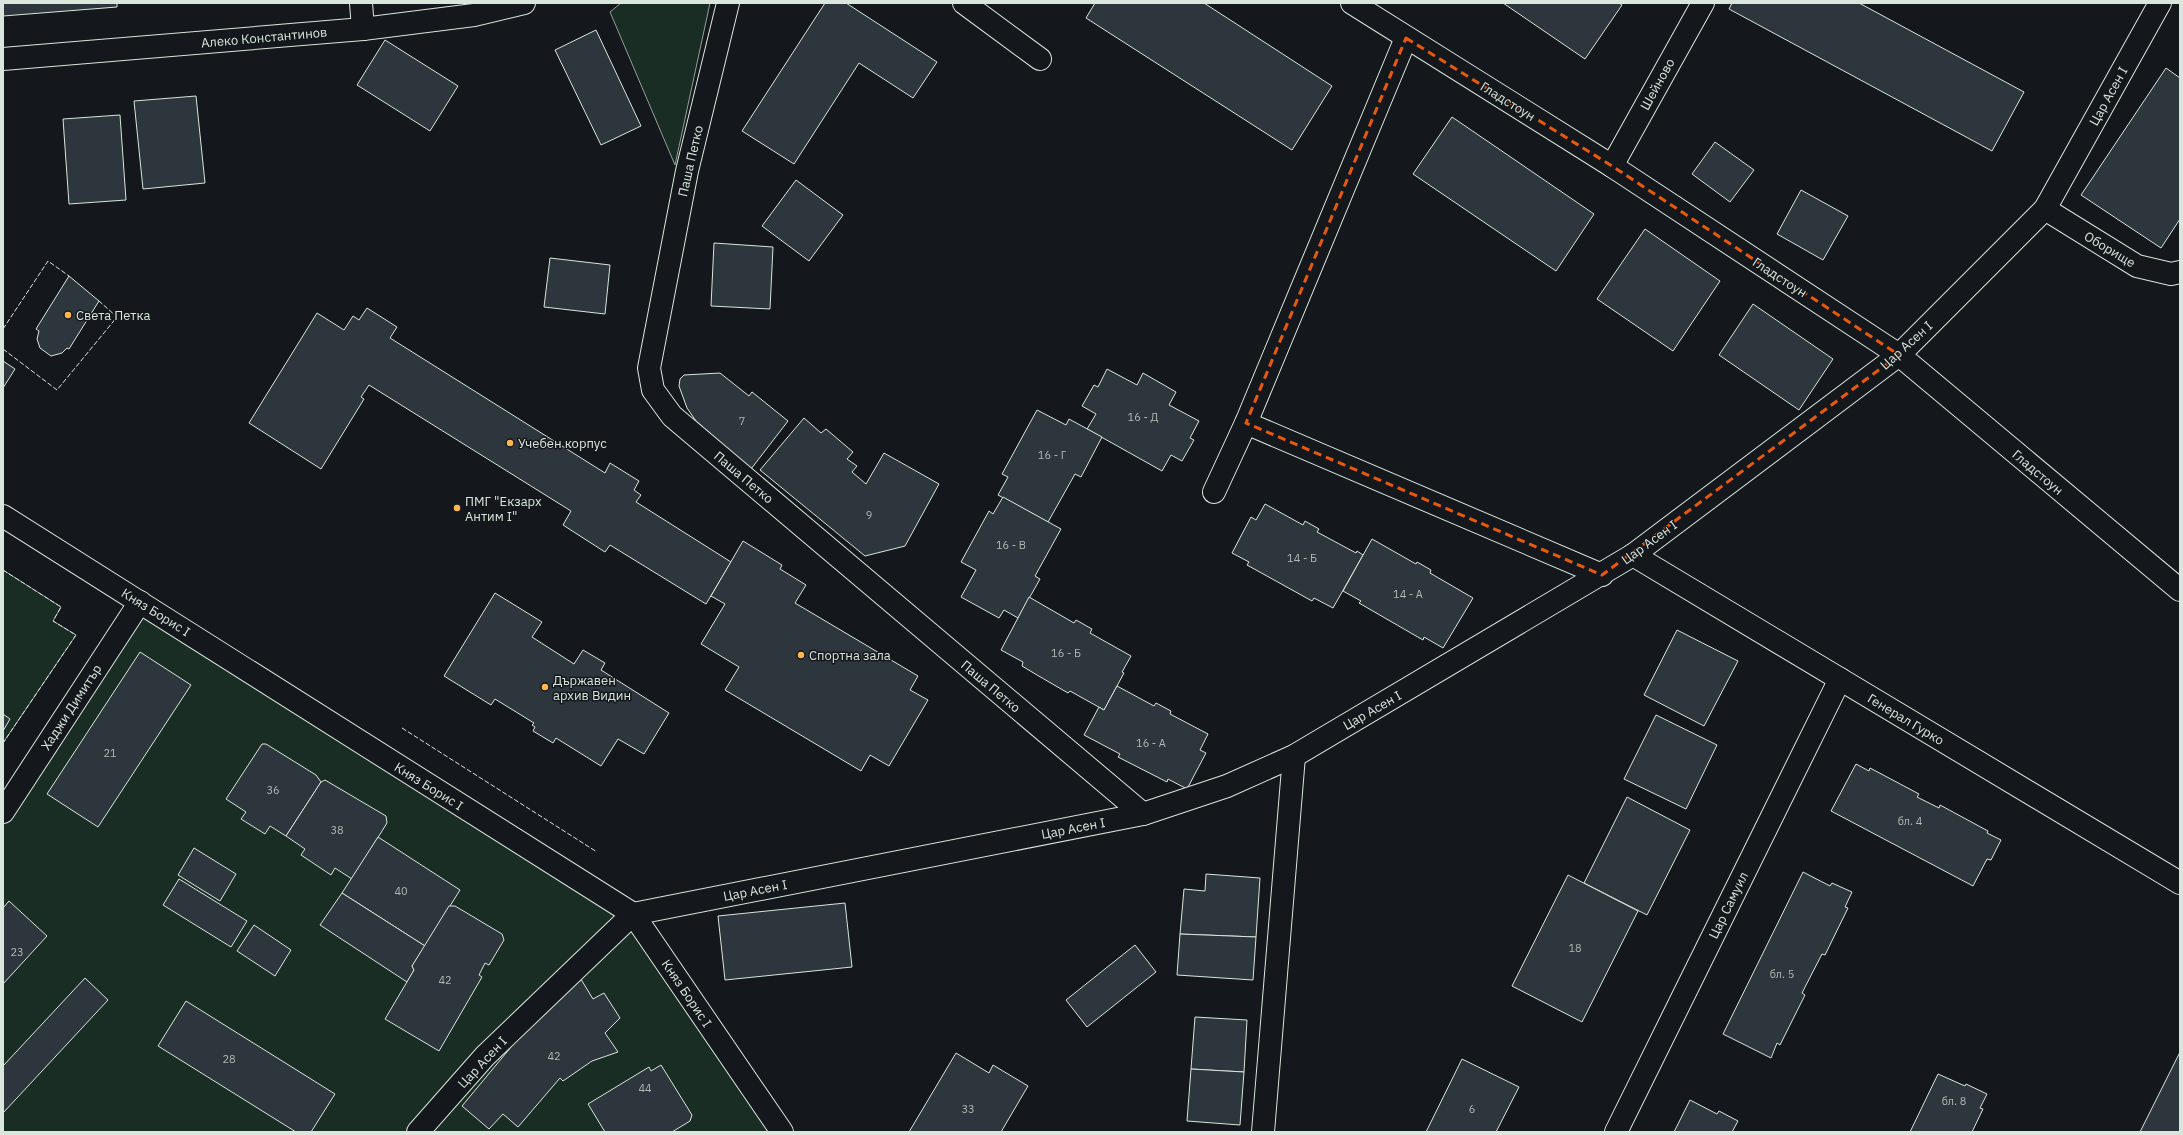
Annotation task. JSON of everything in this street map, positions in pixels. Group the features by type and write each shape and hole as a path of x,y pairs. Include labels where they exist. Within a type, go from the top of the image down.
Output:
{"street":[{"path":"361,3 363,29"},
{"name":"Алеко Константинов","path":"3,59 363,29 474,15 524,3"},
{"name":"Паша Петко","path":"728,3 687,171 649,368 653,390 672,416 1143,814"},
{"path":"964,3 1040,59"},
{"name":"Гладстоун","path":"1352,3 1612,166 1899,355 2180,590"},
{"name":"Шейново","path":"1612,166 1703,3"},
{"name":"Цар Асен I","path":"418,1132 485,1056 632,914 1143,814 1227,786 1294,756 1602,575 1633,555 1899,355 2045,209 2160,3"},
{"path":"1214,492 1246,423 1406,38"},
{"name":"Оборище","path":"2045,209 2137,266 2171,274 2180,272"},
{"path":"1246,423 1602,575"},
{"name":"Княз Борис I","path":"3,516 632,914 782,1132"},
{"name":"Генерал Гурко","path":"1633,555 2180,883"},
{"name":"Хаджи Димитър","path":"3,812 140,602"},
{"name":"Цар Самуил","path":"1616,1132 1840,679"},
{"path":"1263,1132 1294,756"}],"highlighted area":[{"path":"1406,38 1612,166 1899,355 1602,575 1246,423"}],"green space":[{"path":"621,3 710,3 675,165 610,12"},
{"path":"3,570 61,607 53,621 76,635 3,743"},
{"path":"140,602 633,914 782,1132 3,1132 3,812"}],"building":[{"path":"3,3 117,3 117,7 3,16"},
{"path":"825,3 846,3 937,62 913,98 859,63 794,164 742,131"},
{"path":"1095,3 1204,3 1332,86 1292,150 1086,18"},
{"path":"1503,3 1619,3 1622,5 1585,59"},
{"path":"1732,3 1859,3 2024,92 1992,151 1729,9"},
{"path":"596,30 641,126 601,145 555,50"},
{"path":"385,40 458,86 430,131 357,85"},
{"path":"2166,68 2180,78 2180,219 2161,248 2081,195"},
{"path":"196,96 205,183 143,189 134,101"},
{"path":"120,115 126,200 69,204 63,119"},
{"path":"1452,117 1594,214 1556,271 1413,174"},
{"path":"1715,142 1754,170 1730,202 1692,174"},
{"path":"796,180 843,215 809,261 762,226"},
{"path":"1801,190 1848,216 1823,260 1777,234"},
{"path":"1645,229 1720,281 1673,351 1597,299"},
{"path":"714,243 773,247 770,309 711,306"},
{"path":"550,258 610,265 605,314 544,307"},
{"name":"Света Петка","path":"69,276 99,301 69,349 67,348 62,353 51,356 40,348 37,339 39,331 36,329"},
{"path":"1753,304 1833,359 1799,410 1719,355"},
{"name":"Учебен корпус","path":"367,308 397,327 390,338 605,473 610,463 639,481 634,490 641,495 636,502 731,562 706,604 610,545 605,552 563,525 571,511 369,385 361,397 364,399 321,469 249,423 317,313 344,330 353,316 359,320"},
{"path":"3,361 15,369 3,388"},
{"path":"1107,369 1137,385 1143,373 1176,392 1169,405 1199,421 1190,438 1194,440 1182,461 1171,455 1162,471 1087,429 1096,414 1082,406 1094,385 1098,387"},
{"path":"720,373 749,396 752,392 788,421 751,469 719,444 721,443 696,421 687,408 679,386 680,379 684,375"},
{"path":"1037,410 1066,425 1069,419 1102,437 1081,477 1075,474 1048,522 998,495 1008,477 1002,474"},
{"path":"804,418 821,433 826,429 853,452 847,459 857,466 852,472 866,484 884,453 939,484 905,546 865,556 760,470"},
{"path":"1003,497 1061,529 1035,576 1040,579 1018,618 1004,610 999,618 961,597 976,570 961,562 989,511 993,514"},
{"path":"1265,504 1303,525 1305,521 1319,529 1317,532 1356,553 1357,551 1363,555 1333,608 1314,598 1312,601 1247,565 1249,562 1232,553 1251,517 1256,520"},
{"path":"1372,539 1416,564 1417,562 1431,570 1430,573 1473,598 1443,648 1424,637 1423,640 1359,603 1361,601 1343,591"},
{"name":"Спортна зала","path":"743,541 782,565 780,569 806,585 795,603 918,676 910,690 928,700 889,766 870,755 861,771 725,690 739,667 701,644 725,604 711,596"},
{"name":"Държавен архив Видин","path":"495,593 542,622 532,637 574,664 583,650 605,663 601,670 669,713 644,754 618,739 601,766 556,738 553,743 533,731 535,727 532,725 534,723 495,699 491,705 444,676"},
{"path":"1029,597 1074,623 1076,620 1092,629 1090,633 1131,656 1122,672 1124,673 1104,710 1070,691 1068,693 1037,675 1022,666 1023,662 1001,650"},
{"path":"1677,630 1738,661 1704,726 1644,695"},
{"path":"140,652 191,685 98,827 47,794"},
{"path":"1117,686 1154,706 1156,703 1171,711 1170,714 1208,734 1200,750 1206,753 1187,789 1168,779 1167,782 1118,757 1120,754 1084,735 1099,707 1104,710"},
{"path":"3,714 10,719 3,731"},
{"path":"1656,715 1717,745 1686,809 1624,779"},
{"path":"262,744 266,744 316,775 321,782 286,836 270,826 265,834 241,819 246,812 226,799"},
{"path":"1856,764 1869,771 1870,768 1919,794 1917,797 1939,808 1940,805 1988,831 1987,833 2001,840 1991,860 1987,859 1973,886 1831,811"},
{"path":"325,780 386,816 387,823 352,879 335,868 331,875 301,855 305,849 286,836 321,782"},
{"path":"1627,797 1690,830 1647,915 1584,883"},
{"path":"378,837 460,890 425,946 342,893"},
{"path":"194,848 236,874 220,901 178,875"},
{"path":"1803,872 1830,886 1832,883 1852,892 1845,907 1848,908 1825,955 1822,954 1802,993 1805,995 1780,1045 1777,1043 1771,1058 1723,1034"},
{"path":"1206,874 1260,878 1256,937 1180,934 1184,889 1205,891"},
{"path":"1568,875 1638,911 1582,1022 1512,986"},
{"path":"179,879 247,921 231,947 163,905"},
{"path":"342,893 425,946 412,966 414,970 407,982 320,925"},
{"path":"9,901 47,936 3,984 3,908"},
{"path":"845,903 852,967 725,980 718,916"},
{"path":"449,906 455,906 502,934 504,940 489,965 485,963 479,975 482,977 439,1051 385,1019 414,970 412,966"},
{"path":"254,925 291,950 275,976 237,951"},
{"path":"1180,934 1256,937 1253,980 1177,975"},
{"path":"1135,945 1156,972 1087,1027 1066,1000"},
{"path":"579,976 593,999 604,993 620,1018 605,1033 618,1052 592,1061 563,1081 560,1078 518,1127 503,1114 489,1129 462,1106 551,999"},
{"path":"85,978 108,1000 3,1113 3,1066"},
{"path":"186,1001 335,1094 311,1132 296,1132 158,1046"},
{"path":"1195,1017 1247,1020 1244,1072 1191,1069"},
{"path":"2180,1052 2180,1132 2140,1132"},
{"path":"956,1053 989,1073 993,1065 1028,1086 1001,1132 909,1132"},
{"path":"1462,1059 1519,1087 1496,1132 1426,1132"},
{"path":"661,1065 692,1115 690,1121 672,1132 605,1132 588,1104 649,1067 651,1071"},
{"path":"1191,1069 1244,1072 1240,1125 1187,1121"},
{"path":"1938,1074 1965,1086 1966,1084 1987,1094 1980,1108 1983,1109 1972,1132 1910,1132"},
{"path":"1690,1100 1717,1114 1719,1111 1738,1121 1732,1132 1674,1132"}],"fence":[{"path":"3,329 48,261 69,276"},
{"path":"3,349 57,390 117,317 99,301"},
{"path":"3,570 61,607 53,621 76,635 3,743"},
{"path":"402,728 597,852"}],"place":[{"name":"Света Петка","path":"68,315"},
{"name":"Учебен корпус","path":"510,443"},
{"name":"ПМГ \"Екзарх Антим I\"","path":"457,508"},
{"name":"Спортна зала","path":"801,655"},
{"name":"Държавен архив Видин","path":"545,687"}]}
